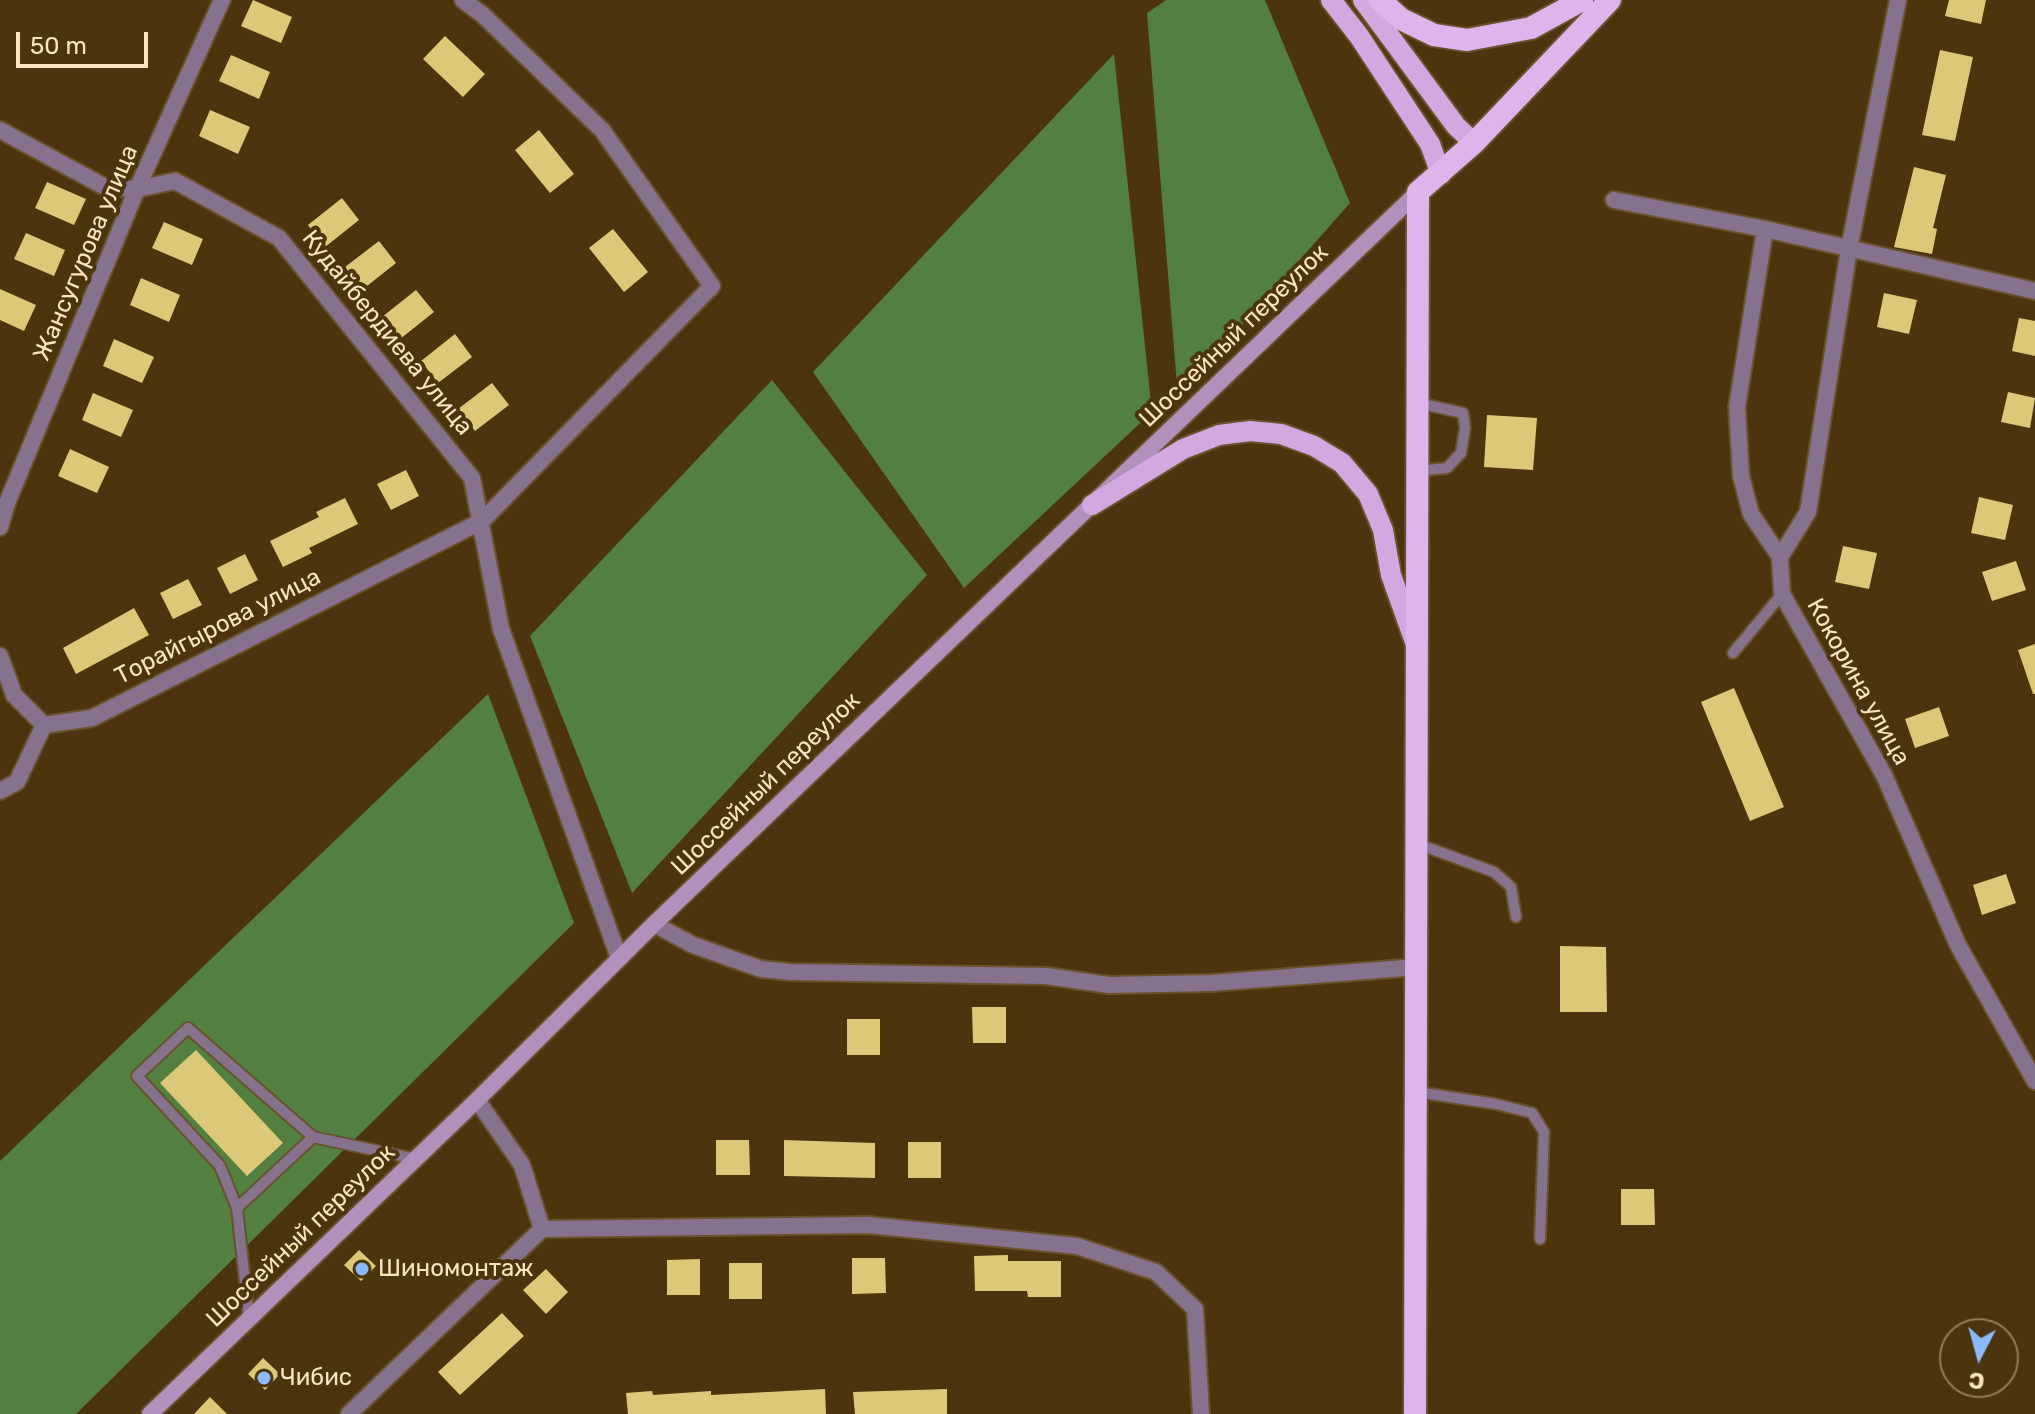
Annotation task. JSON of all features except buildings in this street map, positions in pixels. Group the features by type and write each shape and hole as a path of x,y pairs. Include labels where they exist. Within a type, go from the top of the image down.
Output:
{"highway":[{"path":"1380,0 1401,19 1434,35 1467,40 1531,28 1582,0"},
{"path":"1415,1414 1418,192 1474,143 1610,0"}],"main road":[{"path":"1331,0 1359,36 1430,144 1441,174"},
{"path":"1363,0 1456,126 1474,143"},
{"name":"Шоссейный переулок","path":"150,1414 477,1100 654,924 1418,192"},
{"path":"1092,505 1183,449 1219,435 1250,431 1281,434 1314,446 1342,463 1368,494 1383,530 1391,575 1417,648"}],"street":[{"name":"Жансугурова улица","path":"0,527 7,503 137,189 222,0"},
{"name":"Торайгырова улица","path":"44,725 92,718 482,521 712,286 602,130 483,15 463,0"},
{"path":"1765,229 1737,407 1741,476 1751,514 1780,557 1808,512 1849,249 1898,0"},
{"name":"Кудайбердиева улица","path":"0,130 105,187 137,189 175,181 279,238 472,478 501,629 619,958"},
{"path":"1614,200 1765,229 2035,291"},
{"name":"Кокорина улица","path":"1780,557 1782,594 1884,775 1958,945 2035,1081"},
{"path":"0,656 14,695 44,725 17,782 0,791"},
{"path":"654,924 693,945 761,969 790,972 1046,976 1109,985 1211,983 1418,967"},
{"path":"477,1100 522,1165 542,1229"},
{"path":"349,1414 542,1229 868,1225 1077,1246 1156,1272 1195,1309 1201,1414"}],"lane":[{"path":"1417,471 1447,468 1461,453 1465,428 1463,413 1418,403"},
{"path":"1733,653 1782,594"},
{"path":"1418,844 1494,872 1511,887 1516,917"},
{"path":"249,1319 237,1208 220,1166 137,1076 188,1028 313,1137 416,1159"},
{"path":"1417,1092 1532,1113 1544,1132 1540,1239"},
{"path":"237,1208 313,1137"}],"green space":[{"path":"1166,0 1265,0 1350,203 1178,398 1147,13"},
{"path":"1114,54 1152,412 964,588 813,372"},
{"path":"772,380 927,575 632,893 530,636"},
{"path":"488,694 574,923 76,1414 0,1414 0,1161"}],"place":[{"name":"Шиномонтаж","path":"362,1269"},
{"name":"Чибис","path":"264,1378"}]}
